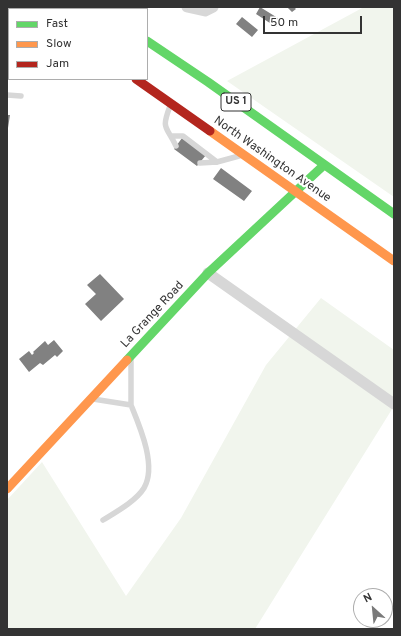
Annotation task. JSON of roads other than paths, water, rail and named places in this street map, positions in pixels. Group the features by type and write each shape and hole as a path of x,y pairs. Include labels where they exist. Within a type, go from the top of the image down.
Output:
{"main road":[{"name":"US 1","path":"148,42 208,82 394,214"},
{"name":"North Washington Avenue","path":"137,80 394,261"},
{"name":"La Grange Road","path":"7,489 208,273 324,165"}],"street":[{"path":"187,7 205,11 213,7"},
{"path":"208,273 394,404"}],"lane":[{"path":"7,95 21,96"},
{"path":"171,104 165,121 166,129 172,136 176,146"},
{"path":"172,136 183,136 217,162"},
{"path":"200,163 217,162 243,155"},
{"path":"103,520 128,504 144,488 149,472 145,448 131,405 131,356"},
{"path":"91,399 131,405"}]}
